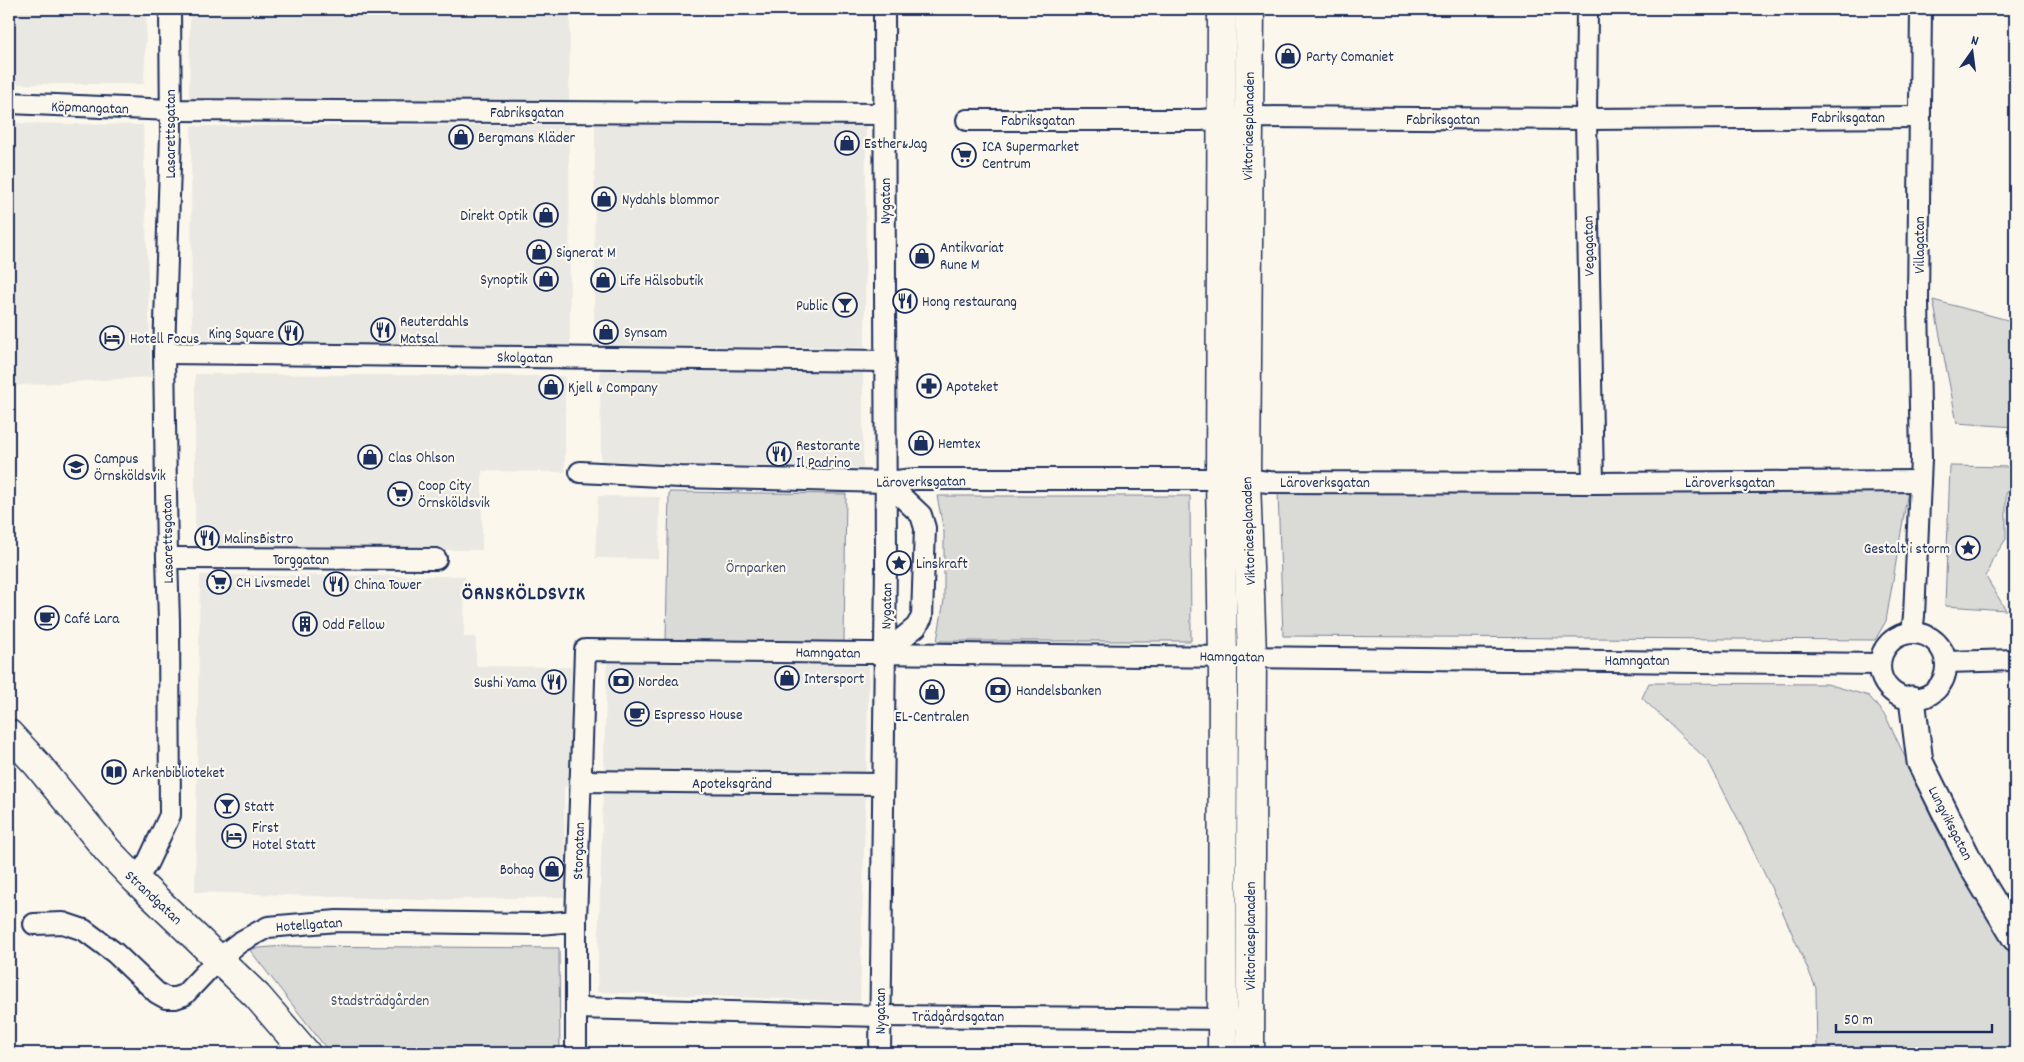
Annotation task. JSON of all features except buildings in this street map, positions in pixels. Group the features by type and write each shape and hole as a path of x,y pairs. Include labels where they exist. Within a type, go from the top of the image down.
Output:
{"main road":[{"name":"Viktoriaesplanaden","path":"1222,9 1235,118 1233,479 1223,657 1222,1053"},
{"name":"Viktoriaesplanaden","path":"1235,118 1250,9"},
{"name":"Viktoriaesplanaden","path":"1233,479 1252,656 1250,1053"},
{"name":"Strandgatan","path":"9,734 37,764 108,851 257,996 306,1053"}],"street":[{"name":"Lasarettsgatan","path":"136,880 148,862 170,816 169,620 166,558 164,353 171,110 170,9"},
{"name":"Nygatan","path":"880,1053 886,482 884,9"},
{"name":"Vegagatan","path":"1587,9 1586,119 1593,483"},
{"name":"Villagatan","path":"1920,481 1918,302 1921,9"},
{"name":"Köpmangatan","path":"9,104 171,110"},
{"name":"Fabriksgatan","path":"171,110 884,114"},
{"name":"Fabriksgatan","path":"967,120 1920,117"},
{"name":"Skolgatan","path":"164,353 886,361"},
{"name":"Läroverksgatan","path":"580,472 680,477 886,482 915,479 1233,479 1268,482 1593,483 1920,481"},
{"path":"1912,632 1920,481"},
{"path":"885,652 916,627 922,618 926,528 921,515 886,482"},
{"name":"Torggatan","path":"166,558 436,559"},
{"path":"1912,632 1922,633 1931,637 1941,648 1947,662 1946,674 1938,688 1924,698 1912,700 1902,698 1892,692 1885,684 1881,674 1880,664 1886,646 1902,634 1912,632"},
{"name":"Hamngatan","path":"585,650 1195,655 1223,657 1880,664"},
{"name":"Storgatan","path":"576,1053 576,921 585,650"},
{"path":"1947,662 2015,660"},
{"name":"Lungviksgatan","path":"1912,700 1920,762 1973,868 2015,938"},
{"name":"Apoteksgränd","path":"580,781 883,784"},
{"name":"Hotellgatan","path":"34,924 63,923 84,930 115,953 156,993 166,998 175,998 184,994 219,958 240,942 268,927 337,921 539,924 576,921"},
{"name":"Trädgårdsgatan","path":"576,1008 880,1016 1250,1019"}],"shaded area":[{"path":"9,9 147,9 144,84 9,84"},
{"path":"190,9 570,9 569,109 189,105"},
{"path":"595,120 866,121 865,347 594,346"},
{"path":"9,123 143,125 151,377 9,386"},
{"path":"569,125 570,348 192,349 191,126"},
{"path":"600,362 863,371 863,468 601,463"},
{"path":"195,374 565,376 565,472 482,471 482,550 195,549"},
{"path":"598,496 660,497 659,559 595,558"},
{"path":"200,575 465,576 464,637 476,637 476,666 571,667 570,786 564,787 565,897 425,900 195,892"},
{"path":"607,662 869,666 860,1002 597,992"}],"green space":[{"path":"1933,300 2015,322 2015,427 1957,423"},
{"path":"1950,466 2015,467 2015,489 2006,493 2006,539 1992,560 1986,577 2006,610 1945,606"},
{"path":"1908,491 1886,621 1875,640 1283,636 1278,492 1613,493"},
{"name":"Örnparken","path":"669,492 846,494 844,642 666,640"},
{"path":"937,496 1190,496 1191,641 937,641 944,600 944,532"},
{"path":"1649,683 1827,684 1869,696 1886,717 1935,825 1998,935 2015,960 2015,1053 1817,1053 1816,988 1780,906 1708,761 1642,698"},
{"name":"Stadsträdgården","path":"283,946 559,948 560,1053 330,1053 249,949"}],"place":[{"name":"Party Comaniet","path":"1288,56"},
{"name":"Bergmans Kläder","path":"461,137"},
{"name":"Esther&Jag","path":"847,143"},
{"name":"ICA Supermarket Centrum","path":"964,155"},
{"name":"Nydahls blommor","path":"604,199"},
{"name":"Direkt Optik","path":"546,215"},
{"name":"Signerat M","path":"539,252"},
{"name":"Antikvariat Rune M","path":"922,256"},
{"name":"Synoptik","path":"546,279"},
{"name":"Life Hälsobutik","path":"603,280"},
{"name":"Hong restaurang","path":"905,301"},
{"name":"Public","path":"845,305"},
{"name":"Reuterdahls Matsal","path":"383,330"},
{"name":"Synsam","path":"606,332"},
{"name":"King Square","path":"291,333"},
{"name":"Hotell Focus","path":"112,338"},
{"name":"Apoteket","path":"929,386"},
{"name":"Kjell & Company","path":"551,387"},
{"name":"Hemtex","path":"921,443"},
{"name":"Restorante Il Padrino","path":"779,454"},
{"name":"Clas Ohlson","path":"370,457"},
{"name":"Campus Örnsköldsvik","path":"76,467"},
{"name":"Coop City Örnsköldsvik","path":"400,494"},
{"name":"MalinsBistro","path":"207,538"},
{"name":"Gestalt i storm","path":"1968,548"},
{"name":"Linskraft","path":"899,563"},
{"name":"CH Livsmedel","path":"219,582"},
{"name":"China Tower","path":"336,584"},
{"name":"Café Lara","path":"47,618"},
{"name":"Odd Fellow","path":"305,624"},
{"name":"Intersport","path":"787,678"},
{"name":"Nordea","path":"621,681"},
{"name":"Sushi Yama","path":"554,682"},
{"name":"Handelsbanken","path":"998,690"},
{"name":"EL-Centralen","path":"932,692"},
{"name":"Espresso House","path":"637,714"},
{"name":"Arkenbiblioteket","path":"114,772"},
{"name":"Statt","path":"227,806"},
{"name":"First Hotel Statt","path":"234,836"},
{"name":"Bohag","path":"552,869"}],"district":[{"name":"ÖRNSKÖLDSVIK","path":"524,592"}]}
